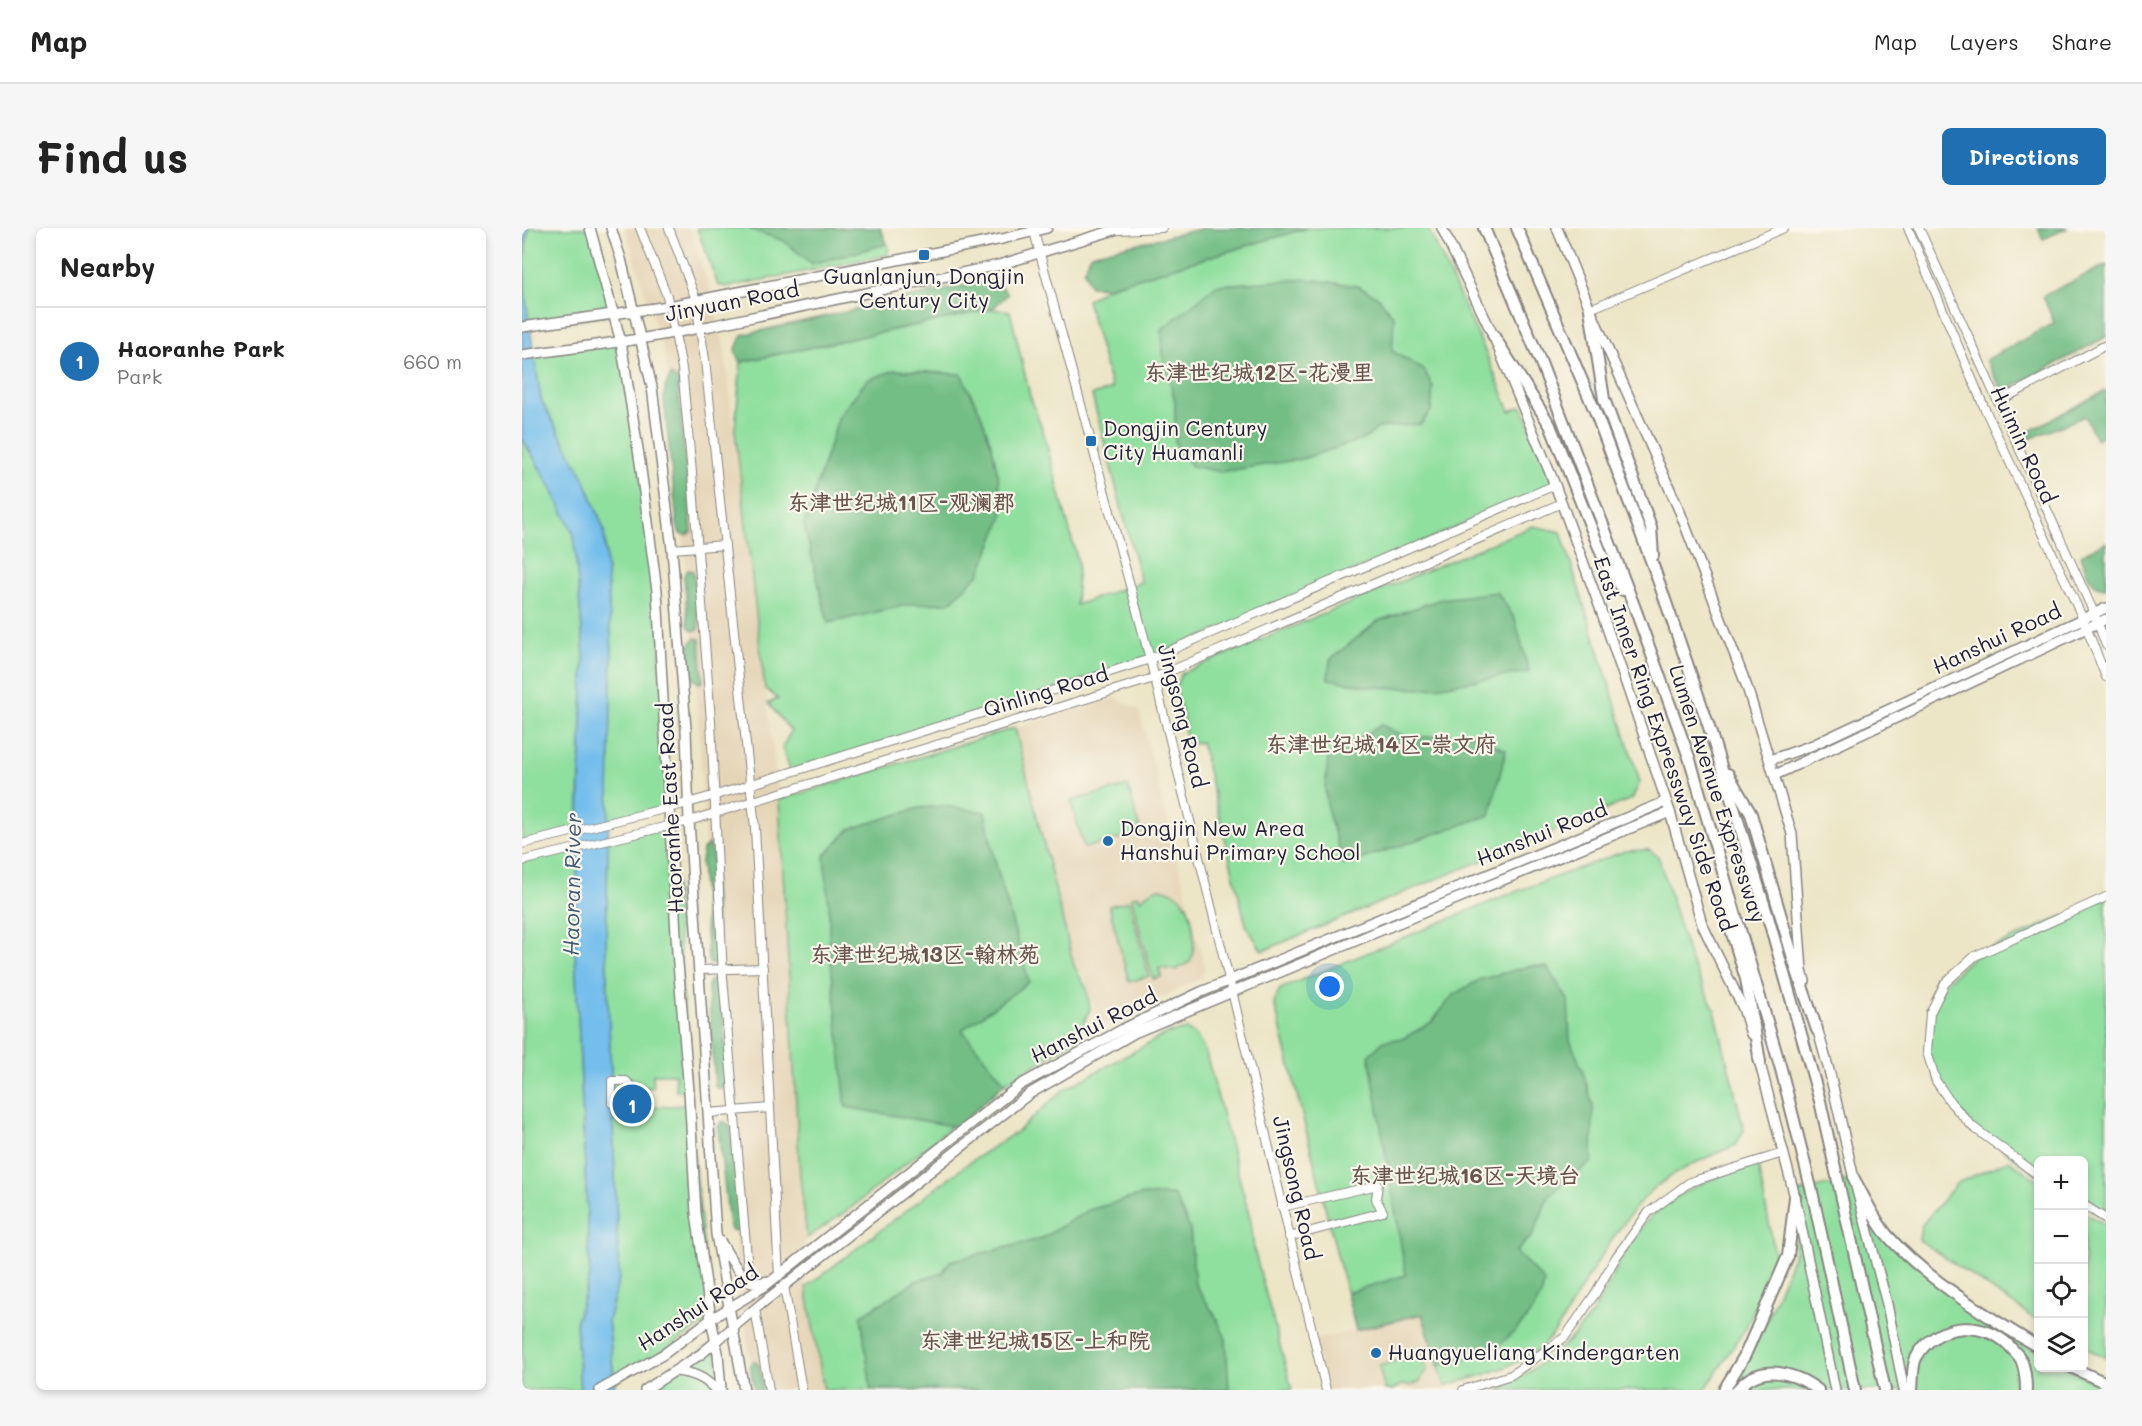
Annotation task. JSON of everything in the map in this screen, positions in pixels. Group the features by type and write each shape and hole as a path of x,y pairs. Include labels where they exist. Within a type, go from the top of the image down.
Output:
{"highway":[{"name":"Lumen Avenue Expressway","path":"1484,228 1541,363 1690,760 1781,1069 1855,1390"},
{"name":"Lumen Avenue Expressway","path":"1517,228 1594,411 1655,571 1718,756 1768,917 1820,1101 1885,1390"},
{"path":"1590,309 1604,399 1651,527 1655,571"},
{"path":"1493,335 1550,425 1604,560 1636,611"},
{"path":"1718,756 1751,814 1796,968 1817,1030"},
{"path":"1717,851 1725,910 1746,979 1760,1062"},
{"path":"1854,1179 1885,1233 1912,1260 1958,1295 2034,1344"},
{"path":"1724,1390 1745,1354 1788,1256 1795,1197"},
{"path":"1912,1390 1915,1360 1925,1345 1940,1335 1960,1327 1982,1329 1997,1335 2010,1346 2022,1361 2027,1389"},
{"path":"1737,1390 1752,1377 1776,1372 1805,1380 1818,1390"},
{"path":"2082,1372 2106,1383"}],"main road":[{"name":"Haoranhe East Road","path":"590,228 621,342 636,432 657,591 677,952 689,1091 696,1213 721,1390"},
{"name":"Haoranhe East Road","path":"611,228 621,259 652,387 672,549 686,729 689,821 716,1234 744,1390"},
{"name":"Jinyuan Road","path":"522,327 669,306 1047,228"},
{"name":"East Inner Ring Expressway Side Road","path":"1442,228 1493,335 1562,503 1670,812 1702,924 1743,1008 1760,1062 1795,1197 1835,1390"},
{"path":"1557,228 1590,309 1680,512 1747,687 1775,775 1792,834 1802,971 1887,1304 1904,1390"},
{"name":"Jinyuan Road","path":"522,356 700,328 999,265 1118,229"},
{"name":"Hanshui Road","path":"1770,760 1813,746 2106,608"},
{"name":"Hanshui Road","path":"1775,775 2101,621"},
{"name":"Hanshui Road","path":"600,1390 657,1358 711,1319 776,1278 1020,1085 1125,1028 1229,981 1665,802"},
{"name":"Hanshui Road","path":"645,1390 701,1354 1029,1094 1134,1033 1670,812"},
{"path":"716,1234 736,1267 749,1281 761,1283 776,1278"},
{"path":"672,1374 693,1373 707,1381 716,1390"}],"street":[{"path":"640,228 667,296 682,368 698,547 723,969 749,1281"},
{"path":"669,228 695,301 705,360 753,801 770,1108 776,1278"},
{"path":"1118,229 1162,228"},
{"path":"1590,309 1784,228"},
{"name":"Huimin Road","path":"1908,228 1984,406 2082,619 2106,677"},
{"name":"Huimin Road","path":"1919,228 2094,613 2101,621 2106,645"},
{"name":"Jingsong Road","path":"1033,230 1150,658 1232,991 1326,1390"},
{"path":"1999,401 2106,345"},
{"name":"Qinling Road","path":"522,844 688,803 1011,704 1150,658 1555,485"},
{"name":"Qinling Road","path":"522,861 689,821 1154,678 1562,503"},
{"path":"672,549 725,545"},
{"path":"2034,1172 1973,1127 1951,1103 1936,1081 1927,1052 1930,1013 1945,983 1974,956 2106,897"},
{"path":"699,970 763,968"},
{"path":"708,1113 770,1108"},
{"path":"1463,1390 1511,1375 1565,1337 1595,1294 1616,1257 1649,1212 1657,1206 1690,1182 1784,1153"},
{"path":"1282,1207 1378,1185 1376,1199 1383,1212 1289,1237"},
{"path":"2088,1208 2106,1220"},
{"path":"784,1286 802,1390"},
{"path":"755,1309 770,1390"}],"shaded area":[{"path":"625,228 689,228 709,287 724,346 781,816 800,1176 807,1238 800,1252 824,1390 754,1390 739,1282 710,946 700,739 690,607 666,359"},
{"name":"Dongjin New Area Hanshui Primary School","path":"1117,698 1139,710 1205,968 1201,978 1101,1027 1084,975 1074,966 1015,728"},
{"name":"Huangyueliang Kindergarten","path":"1422,1314 1447,1390 1326,1390 1314,1340"}],"green space":[{"path":"529,228 590,228 614,315 529,326 525,253"},
{"path":"697,228 880,228 889,248 887,255 727,287 718,285"},
{"path":"746,228 880,228 887,244 812,264 784,241"},
{"path":"1205,228 1307,228 1108,287 1090,286 1084,270 1091,254"},
{"path":"1307,228 1428,228 1482,344 1510,411 1522,406 1555,485 1150,659 791,772 782,748 791,731 768,703 778,699 765,688 762,664 735,430 741,362 992,309 1010,311 1030,396 1044,434 1078,562 1076,605 1141,582 1092,395 1112,389 1087,300 1108,287"},
{"path":"2038,228 2068,228 2043,239"},
{"path":"2106,265 2106,337 2003,392 1986,360 2054,323 2043,296"},
{"path":"1307,279 1358,286 1378,297 1394,317 1392,351 1424,370 1433,387 1431,411 1421,424 1378,428 1366,438 1302,459 1221,472 1192,466 1175,443 1175,401 1163,356 1162,329 1217,285"},
{"path":"997,282 1008,294 992,309 741,362 735,351 742,335 975,283"},
{"path":"621,342 657,591 670,808 608,822 612,652 604,530 584,478 541,400 534,354"},
{"path":"895,370 961,374 980,412 992,447 1003,516 980,573 949,603 911,604 828,623 804,525 839,416 867,380"},
{"path":"671,375 681,383 678,386 692,532 686,535 680,534 677,523 664,400 665,387"},
{"path":"2106,390 2106,434 2096,439 2085,416 2027,440 2024,434"},
{"path":"522,438 550,485 574,535 584,654 578,830 522,844"},
{"path":"1533,526 1561,532 1640,782 1632,799 1262,951 1246,925 1201,742 1187,745 1175,687 1182,673"},
{"path":"2106,542 2106,588 2095,585 2091,581 2081,555"},
{"path":"688,570 693,571 694,576 699,629 694,631 688,624 684,575"},
{"path":"1497,592 1515,619 1529,672 1423,689 1371,687 1328,679 1330,660 1378,621 1441,599"},
{"path":"696,638 700,639 703,682 699,683 692,678 689,647"},
{"path":"1381,725 1408,738 1472,734 1506,750 1490,815 1344,865 1328,812 1325,789 1328,757"},
{"path":"1015,728 1074,966 1087,989 1090,1010 1077,1040 1005,1083 957,1127 952,1126 851,1208 807,1238 800,1176 779,800"},
{"path":"1128,786 1141,833 1084,848 1071,801"},
{"path":"944,806 985,812 994,857 1029,982 962,1030 1005,1083 957,1127 846,1107 829,943 829,908 824,856 850,829 919,808"},
{"path":"671,826 689,1091 676,1091 675,1074 653,1074 653,1088 635,1088 635,1096 651,1095 652,1107 689,1105 711,1319 615,1383 608,1321 619,1278 606,947 608,841"},
{"path":"709,843 712,852 718,961 715,965 710,964 708,960 701,861 703,850"},
{"path":"578,848 575,951 590,1276 576,1321 580,1390 522,1390 522,861"},
{"path":"1649,850 1658,856 1690,959 1715,1011 1744,1130 1736,1145 1681,1170 1643,1199 1616,1234 1560,1324 1542,1346 1508,1366 1445,1386 1422,1314 1356,1330 1274,1002 1280,989 1502,897 1625,851"},
{"path":"1158,888 1178,895 1184,901 1190,914 1194,940 1190,962 1176,970 1159,968 1161,977 1153,979 1131,897 1138,895 1141,901 1145,895"},
{"path":"2106,897 2106,1219 2088,1208 2088,1156 2034,1156 2034,1172 1973,1127 1936,1081 1927,1052 1930,1013 1945,983 1974,956"},
{"path":"1129,901 1149,976 1129,982 1109,906"},
{"path":"1529,966 1547,967 1568,1000 1570,1040 1593,1106 1592,1162 1566,1180 1548,1198 1533,1235 1516,1252 1544,1281 1535,1307 1514,1332 1500,1344 1439,1366 1422,1314 1356,1330 1347,1293 1406,1275 1369,1055 1384,1041 1404,1038 1432,1022 1453,995 1479,980"},
{"path":"717,979 721,990 728,1082 725,1088 719,1089 715,1086 708,986 710,980"},
{"path":"1187,1029 1197,1037 1206,1053 1251,1222 1254,1250 1292,1390 824,1390 806,1287 970,1162 1018,1131 1063,1090 1166,1034"},
{"path":"722,1121 730,1125 741,1219 739,1230 732,1231 729,1225 718,1127"},
{"path":"2009,1160 2034,1178 2034,1318 1919,1240 1921,1226 1957,1183"},
{"path":"1757,1161 1775,1263 1746,1328 1705,1390 1499,1390 1526,1374 1562,1347 1584,1325 1635,1237 1653,1215 1689,1190"},
{"path":"1851,1179 1874,1219 1975,1314 2034,1350 2034,1372 2074,1372 2106,1390 1730,1390 1743,1370 1767,1320 1795,1251 1799,1192"},
{"path":"1142,1195 1174,1195 1190,1229 1195,1284 1216,1317 1226,1339 1229,1390 871,1390 861,1316 916,1281 942,1273 950,1261 1040,1239 1089,1210"},
{"path":"2088,1215 2106,1225 2106,1358 2088,1349"},
{"path":"715,1341 720,1390 645,1390"},
{"path":"1421,1353 1427,1370 1420,1381 1412,1385 1401,1385 1392,1390 1385,1390 1379,1366"},
{"path":"754,1361 759,1365 763,1390 754,1390 750,1365"}],"water":[{"path":"522,228 529,228 524,247 524,289 541,400 584,478 604,530 612,652 606,947 619,1278 608,1321 615,1390 580,1390 576,1321 590,1276 575,951 584,654 574,535 550,485 522,438"}],"place":[{"name":"Guanlanjun, Dongjin Century City","path":"924,255"},
{"name":"Dongjin Century City Huamanli","path":"1091,441"},
{"name":"Dongjin New Area Hanshui Primary School","path":"1108,841"},
{"name":"Haoranhe Park","path":"632,1104"},
{"name":"Huangyueliang Kindergarten","path":"1376,1353"}],"district":[{"name":"东津世纪城12区-花漫里","path":"1259,372"},
{"name":"东津世纪城11区-观澜郡","path":"901,502"},
{"name":"东津世纪城14区-崇文府","path":"1381,744"},
{"name":"东津世纪城13区-翰林苑","path":"925,954"},
{"name":"东津世纪城16区-天境台","path":"1465,1175"},
{"name":"东津世纪城15区-上和院","path":"1035,1340"}],"water label":[{"name":"Haoran River","path":"572,884"}]}
